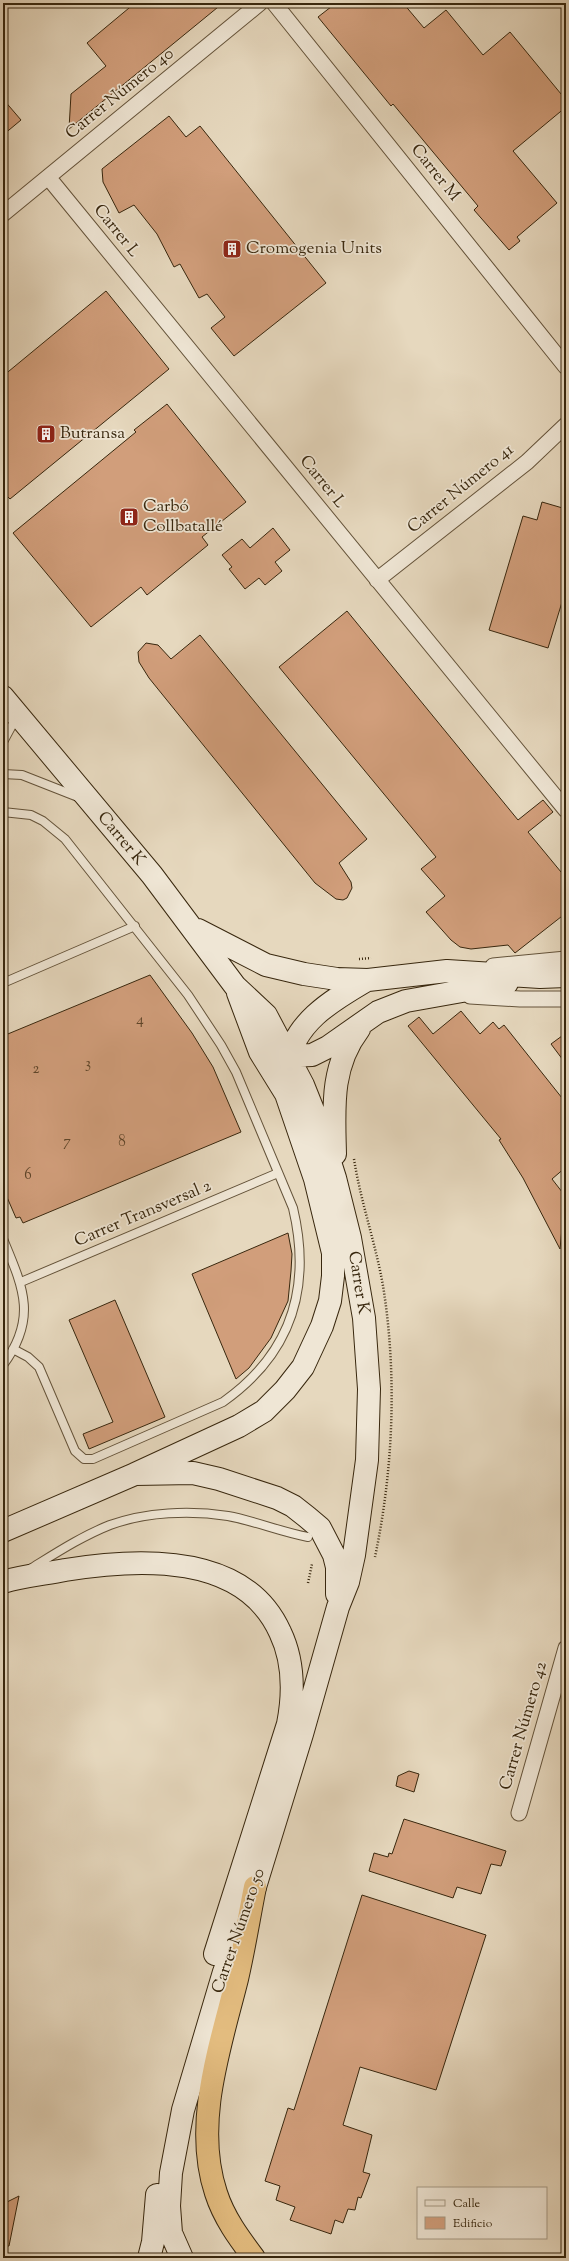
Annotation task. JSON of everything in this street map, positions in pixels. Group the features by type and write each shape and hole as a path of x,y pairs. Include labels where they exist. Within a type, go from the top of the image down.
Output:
{"highway":[{"path":"254,2258 229,2223 216,2193 210,2164 208,2138 212,2087 218,2051 237,1977 255,1887"}],"main road":[{"name":"Carrer K","path":"3,697 10,717 88,801 193,927 235,986 266,1015 303,1085 315,1115 335,1178 359,1281 364,1318 369,1389 367,1460 364,1489 348,1582 338,1607"},
{"path":"193,927 266,965 304,974 337,979 368,980 447,971 540,977 566,976"},
{"path":"250,1023 276,1050 288,1056 312,1054 328,1047 373,1016 406,1001 540,977"},
{"path":"286,1094 288,1056 309,1020 322,1008 368,980"},
{"name":"Carrer K","path":"3,1531 135,1474 239,1426 264,1411 285,1390 303,1367 322,1326 330,1301 333,1276 333,1253 315,1179 286,1094 260,1052 235,986"},
{"path":"335,1178 334,1099 337,1076 349,1042 373,1016"},
{"path":"135,1474 168,1472 193,1473 226,1481 277,1498 293,1506 320,1528 329,1543 337,1566 338,1607"},
{"name":"Carrer Número 50","path":"8,1580 126,1562 172,1565 208,1571 238,1584 254,1595 267,1609 285,1642 292,1677 292,1704 288,1724 221,1936 170,2107 159,2163 153,2242 149,2258"},
{"name":"Carrer Número 50","path":"182,2258 171,2233 170,2220 171,2173 176,2140 183,2110 224,1972 255,1887 338,1607"}],"street":[{"name":"Carrer Número 40","path":"3,214 260,3"},
{"name":"Carrer M","path":"274,3 566,367"},
{"name":"Carrer L","path":"48,177 566,810"},
{"name":"Carrer Número 41","path":"377,580 527,462 566,425"},
{"path":"447,971 566,959"},
{"path":"447,994 520,999 566,999"},
{"name":"Carrer Número 42","path":"519,1813 566,1648"}],"lane":[{"path":"3,742 10,717"},
{"path":"3,774 22,775 88,801"},
{"path":"3,812 31,815 54,829 65,839 188,995 221,1045 236,1072 293,1208 298,1231 300,1278 295,1306 286,1330 275,1350 257,1373 239,1391 223,1402 93,1459 84,1459 75,1451 39,1367 28,1357 13,1349"},
{"path":"3,983 135,926"},
{"name":"Carrer Transversal 2","path":"21,1282 278,1173"},
{"path":"3,1239 21,1282 24,1294 23,1318 13,1349 3,1365"},
{"path":"8,1580 86,1536 111,1525 156,1515 187,1513 230,1517 308,1536"}],"path":[{"path":"354,1154 357,1177"},
{"path":"308,1583 312,1564"}],"building":[{"path":"135,3 223,3 69,129 71,94 106,66 87,43"},
{"path":"336,3 403,3 424,28 446,10 483,55 510,32 566,100 566,107 513,151 557,203 517,237 520,241 509,250 474,210 478,206 393,104 391,106 318,17"},
{"path":"3,99 21,120 3,135"},
{"name":"Cromogenia Units","path":"169,116 186,137 200,126 326,283 234,356 211,328 225,317 207,294 199,298 180,264 174,267 157,234 134,205 119,213 103,182 102,169"},
{"name":"Butransa","path":"106,291 169,369 10,499 3,492 3,376"},
{"name":"Carbó Collbatallé","path":"167,404 246,502 202,537 208,545 147,595 141,587 91,627 13,533 136,432 134,430"},
{"path":"542,502 566,509 566,589 548,648 489,630 523,516 537,520"},
{"path":"273,528 290,550 275,562 282,571 265,585 259,578 245,589 229,569 232,567 222,555 242,539 250,548"},
{"path":"347,611 518,820 543,800 553,812 528,832 566,878 566,913 515,953 508,945 471,949 460,947 451,940 426,912 445,896 421,869 436,857 279,667"},
{"path":"200,635 367,839 339,863 351,882 352,888 347,898 343,900 336,899 315,883 149,678 139,662 138,652 146,643 158,645 171,659"},
{"path":"150,975 192,1033 213,1067 241,1132 23,1223 20,1217 16,1218 3,1188 3,1036"},
{"path":"461,1011 480,1034 493,1022 499,1029 504,1025 566,1103 566,1167 552,1179 566,1197 566,1216 563,1218 560,1249 523,1178 499,1140 501,1139 408,1026 419,1017 433,1034"},
{"path":"566,1033 566,1064 551,1044"},
{"path":"288,1233 292,1254 288,1301 271,1338 249,1368 236,1379 192,1274"},
{"path":"115,1300 165,1417 89,1449 83,1434 113,1422 69,1320"},
{"path":"409,1771 419,1774 414,1792 396,1786 398,1776"},
{"path":"404,1819 506,1851 501,1866 491,1864 481,1894 457,1887 453,1898 369,1871 374,1853 388,1857 389,1853 392,1854"},
{"path":"362,1895 486,1935 436,2090 360,2067 343,2125 372,2135 363,2172 370,2174 361,2198 358,2197 355,2210 348,2209 343,2223 335,2220 331,2234 290,2220 295,2207 276,2200 280,2186 265,2181 288,2108 294,2110"},
{"path":"19,2196 9,2246 3,2246 3,2204"}],"place":[{"name":"Cromogenia Units","path":"232,249"},
{"name":"Butransa","path":"46,434"},
{"name":"Carbó Collbatallé","path":"129,517"}]}
